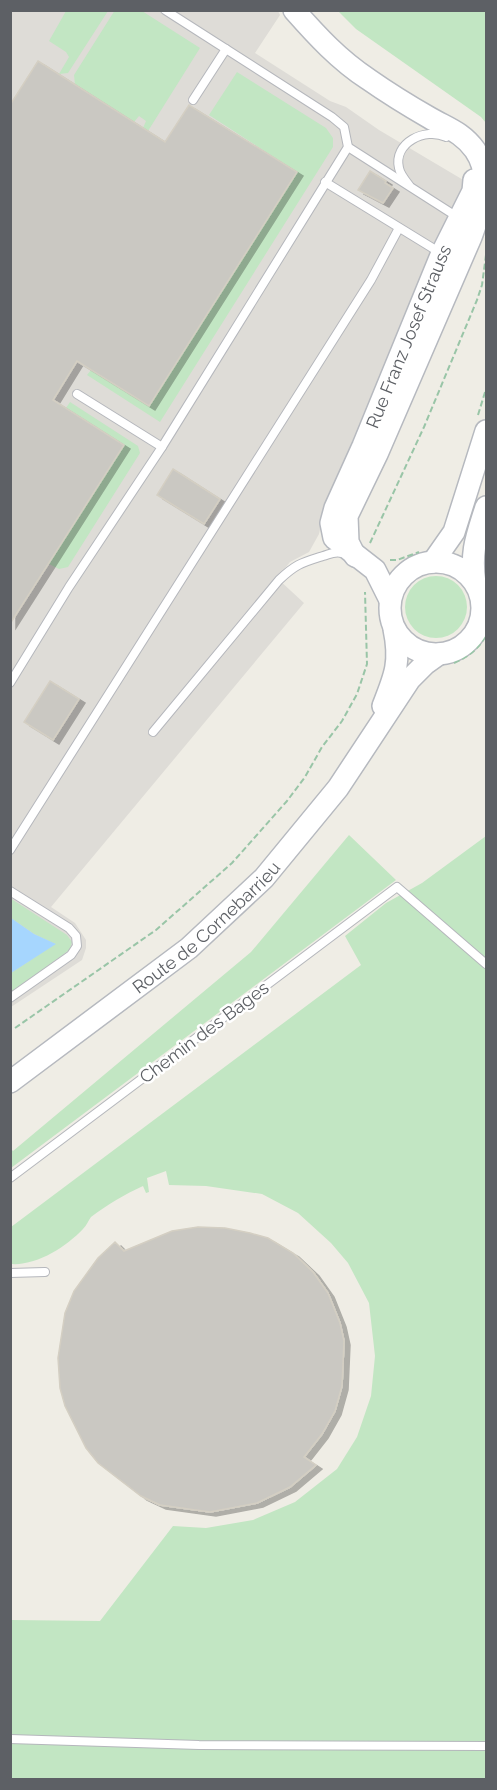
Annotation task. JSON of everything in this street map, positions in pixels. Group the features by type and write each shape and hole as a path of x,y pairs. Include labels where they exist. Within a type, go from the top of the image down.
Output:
{"street":[{"name":"Rue Franz Josef Strauss","path":"294,10 335,54 365,78 432,120 455,130 474,149 480,161 485,191 484,201 471,237 377,454 347,516 348,542 362,552 370,579 390,600"},
{"name":"Rue Franz Josef Strauss","path":"362,552 334,538 331,523 334,508 363,446 441,253 473,191 474,180 468,157 432,120"},
{"path":"433,562 454,532 486,431"},
{"path":"475,583 457,567 446,563 433,562 419,565 406,573 396,585 390,600 390,615 394,629 414,649 426,653 439,654 455,650 468,641 477,628 482,613 481,597 475,583 471,561 486,507"},
{"name":"Rue Franz Josef Strauss","path":"370,579 406,573"},
{"name":"Route de Cornebarrieu","path":"369,740 395,672 399,651 394,629"},
{"name":"Route de Cornebarrieu","path":"10,1082 189,948 264,878 338,788 410,680 425,664 439,654"}],"lane":[{"path":"10,683 69,587 162,447 348,147 344,128 332,117 165,10"},
{"path":"193,100 226,49"},
{"path":"411,189 399,171 398,159 403,146 416,136 430,134 442,135 453,141"},
{"path":"348,147 460,219 471,237"},
{"path":"326,182 441,253"},
{"path":"10,850 371,279 399,228"},
{"path":"76,394 162,447"},
{"path":"153,732 279,580 292,568 307,560 335,552 362,552"},
{"name":"Chemin des Bages","path":"10,1178 397,887 486,964"},
{"path":"10,891 69,928 76,936 77,946 71,955 10,998"},
{"path":"10,1273 45,1272"},
{"path":"10,1739 199,1745 486,1746"}],"path":[{"path":"362,552 424,427 477,300 484,277 486,255"},
{"path":"15,1028 156,930 239,855 287,801 305,777 322,747 347,714 357,694 367,664 364,603 370,579"}],"shaded area":[{"path":"11,11 278,11 280,15 255,53 330,101 346,107 379,130 465,181 402,338 325,507 319,534 309,552 290,562 277,578 304,603 51,907 75,923 86,940 82,960 11,1007"}],"green space":[{"path":"115,10 142,11 200,48 148,131 143,128 146,121 139,116 134,122 75,85 74,75"},
{"path":"66,11 108,11 68,73 59,74 69,57 66,52 49,41"},
{"path":"338,11 486,11 486,123 481,117 356,29"},
{"path":"237,72 326,128 333,138 333,147 160,422 87,375 91,370 149,406 297,172 209,115"},
{"path":"70,402 138,446 140,453 68,567 59,569 49,564 124,445 66,408"},
{"path":"430,576 442,576 458,585 465,595 467,607 465,619 458,629 442,638 430,638 419,633 410,624 405,613 405,601 410,590 419,581"},
{"path":"349,835 396,880 11,1168 11,1149 13,1151 251,952"},
{"path":"486,836 486,1779 11,1780 11,1620 100,1621 173,1526 206,1528 253,1520 295,1502 337,1469 357,1437 371,1396 375,1356 369,1303 348,1263 331,1243 298,1213 262,1194 206,1186 169,1185 166,1171 147,1178 149,1192 146,1193 143,1186 123,1196 91,1217 83,1229 59,1249 40,1259 21,1264 11,1264 11,1227 361,965 345,936 386,903 422,883"},
{"path":"10,898 67,935 72,942 70,949 64,954 11,992 11,973 55,944 34,934 11,918"}],"water":[{"path":"11,918 34,934 56,944 11,973"}],"building":[{"path":"38,61 165,142 189,105 297,172 149,406 77,361 53,400 124,445 10,624 10,105"},
{"path":"370,171 393,188 383,203 358,190"},
{"path":"173,469 220,499 204,524 157,495"},
{"path":"50,681 79,699 53,740 24,722"},
{"path":"198,1227 225,1228 250,1233 268,1238 293,1253 313,1272 328,1293 340,1323 344,1341 342,1386 335,1411 322,1434 304,1457 316,1465 290,1487 257,1503 210,1512 160,1505 141,1496 98,1463 86,1448 65,1406 60,1388 58,1358 65,1313 74,1291 98,1258 115,1242 124,1251 172,1231"}]}
